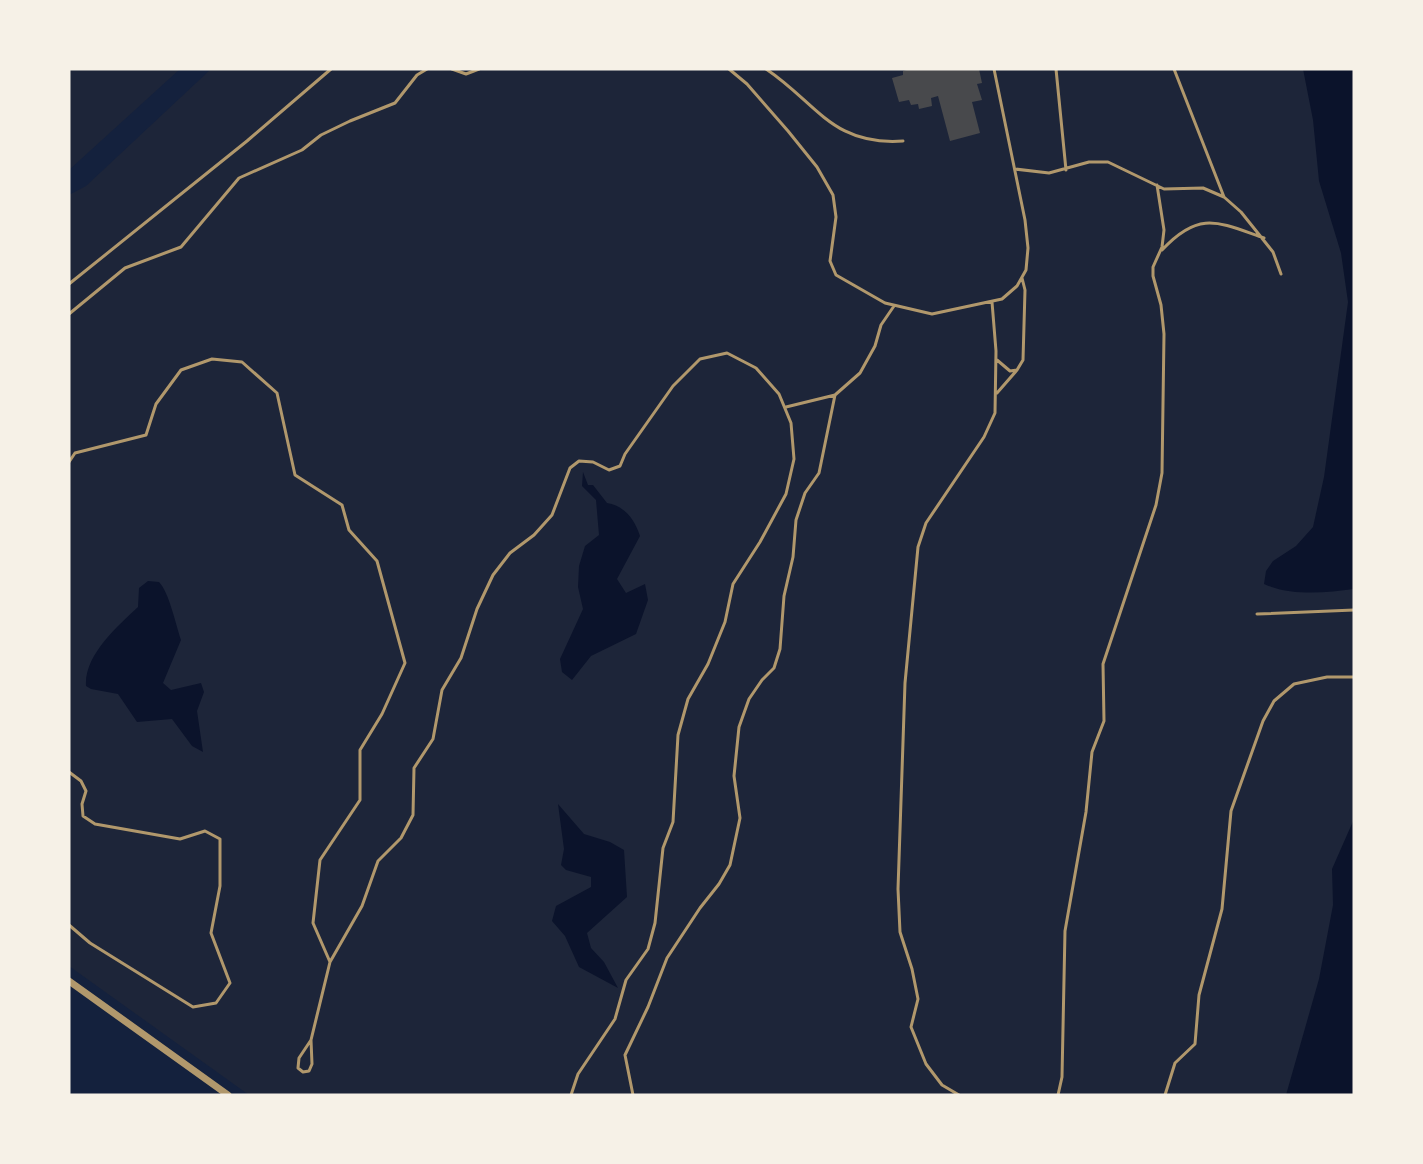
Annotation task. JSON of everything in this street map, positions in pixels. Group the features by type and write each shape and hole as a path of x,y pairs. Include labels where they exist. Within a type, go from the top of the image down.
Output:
{"street":[{"path":"69,981 228,1095"}],"lane":[{"path":"69,284 247,141 331,69"},
{"path":"69,314 125,268 181,247 239,178 302,150 321,135 350,121 395,103 417,75 427,69"},
{"path":"452,69 466,74 479,69"},
{"path":"729,69 747,84 788,130 817,167 833,195 836,217 830,261 837,275 856,289 894,306 932,314 1002,299 1017,286 1026,270 1028,248 994,69"},
{"path":"766,69 836,128 852,136 903,141"},
{"path":"1056,69 1066,170"},
{"path":"1174,69 1224,197"},
{"path":"1015,170 1049,173 1089,162 1108,162 1156,185 1178,189 1192,186 1203,188 1224,197 1241,212 1274,252 1281,274"},
{"path":"1156,185 1163,215 1161,251"},
{"path":"1058,1095 1062,1077 1065,932 1086,812 1092,752 1104,721 1103,664 1156,505 1162,473 1164,334 1153,267 1161,251 1185,228 1197,224 1225,225 1264,238"},
{"path":"996,394 1023,360 1025,290 1022,278"},
{"path":"959,1095 942,1085 926,1064 911,1027 918,999 912,969 900,932 898,889 905,683 918,547 926,523 984,437 995,413 996,359 992,302"},
{"path":"786,407 836,395 860,373 875,346 881,325 894,306"},
{"path":"311,1040 297,1063 297,1068 303,1072 309,1071 312,1064 311,1040 330,962 362,906 378,861 401,838 413,815 414,768 433,739 442,690 461,658 477,609 493,574 510,553 534,535 552,514 570,468 579,462 593,462 609,470 620,466 625,454 673,386 700,359 727,353 756,368 779,394 791,423 794,459 786,494 760,542 733,584 725,622 708,664 688,699 678,735 673,822 663,848 655,923 648,949 626,980 615,1019 578,1074 571,1095"},
{"path":"69,462 75,453 146,435 156,404 181,370 212,359 243,362 276,393 295,475 342,505 349,530 377,561 405,663 382,714 360,750 360,800 320,860 313,922 330,962"},
{"path":"996,359 1010,372 1017,369"},
{"path":"633,1095 625,1055 648,1007 667,958 730,865 740,818 734,776 739,727 749,699 762,680 774,668 780,649 784,596 793,557 796,520 805,493 819,473 836,395"},
{"path":"1257,614 1354,610"},
{"path":"1165,1095 1175,1063 1195,1044 1199,995 1222,909 1232,811 1263,721 1274,701 1294,684 1327,677 1354,677"},
{"path":"69,772 81,781 86,791 82,804 83,816 95,824 180,839 205,831 220,840 220,886 211,933 230,983 216,1002 193,1007 90,943 69,925"}],"shaded area":[{"path":"69,69 180,69 69,170"},
{"path":"211,69 1354,69 1354,1095 249,1095 69,966 69,195 86,186"},
{"path":"1303,69 1354,69 1354,589 1320,592 1297,592 1264,584 1266,571 1273,561 1296,546 1313,527 1324,477 1348,302 1341,253 1319,181 1313,120"},
{"path":"583,472 588,485 593,485 607,503 624,511 635,525 640,536 617,579 626,593 645,584 648,600 636,634 591,656 572,680 562,672 560,659 583,609 578,587 579,566 585,546 599,535 596,500 582,486"},
{"path":"148,581 159,582 163,587 181,640 163,683 171,690 201,683 204,692 197,711 203,752 192,746 172,719 137,722 118,694 86,686 90,663 96,652 112,632 138,607 139,588"},
{"path":"558,804 584,834 610,842 624,850 627,897 587,933 591,948 604,962 618,988 579,967 565,936 552,921 556,906 591,887 591,877 566,870 561,865 564,849"},
{"path":"1354,819 1354,1095 1286,1095 1319,979 1333,905 1332,869"}],"building":[{"path":"910,69 979,69 982,83 977,84 982,100 972,102 980,133 950,141 938,96 931,98 932,106 919,109 918,104 911,105 909,100 899,102 892,78 903,75 903,71"}]}
